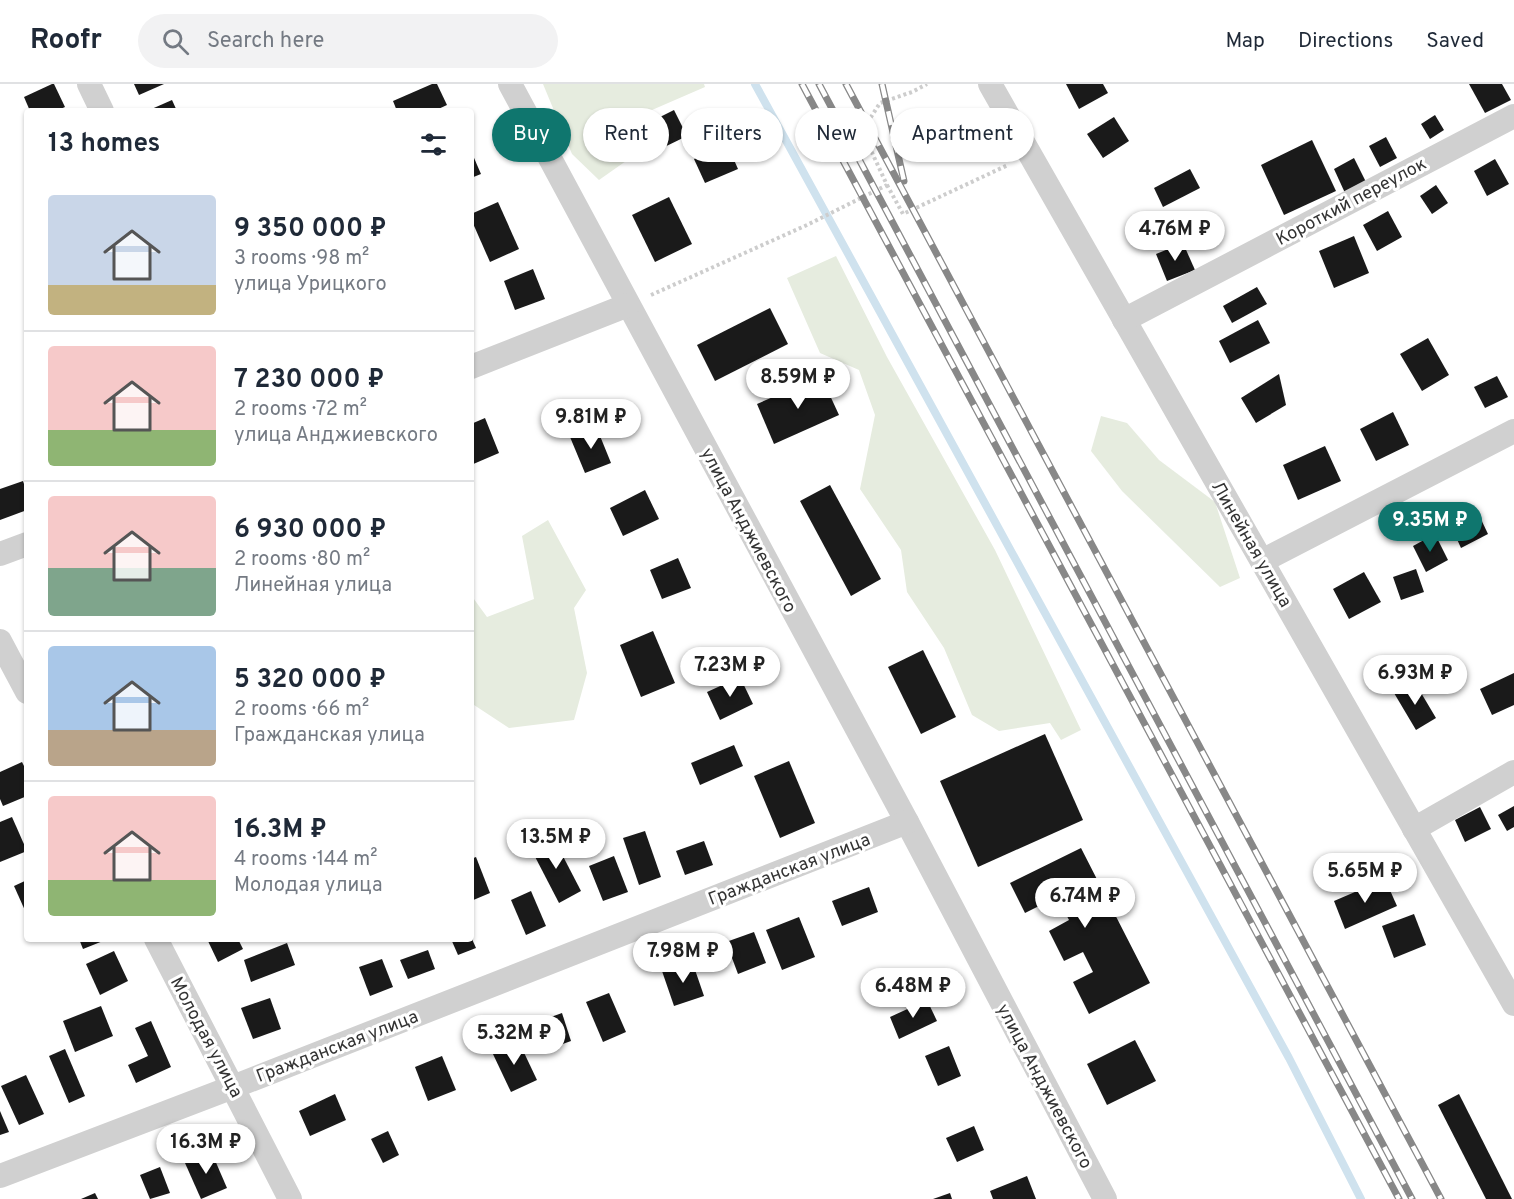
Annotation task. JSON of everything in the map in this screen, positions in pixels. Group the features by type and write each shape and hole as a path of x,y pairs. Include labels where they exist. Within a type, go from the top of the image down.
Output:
{"street":[{"path":"88,84 100,108"},
{"name":"улица Анджиевского","path":"510,84 907,822 1105,1199"},
{"name":"Линейная улица","path":"990,84 1004,108"},
{"name":"Короткий переулок","path":"1124,320 1514,116"},
{"name":"Линейная улица","path":"1034,161 1514,1004"},
{"path":"474,366 628,305"},
{"path":"1262,561 1514,431"},
{"path":"0,554 24,545"},
{"path":"0,641 24,686"},
{"path":"1414,829 1514,772"},
{"name":"Гражданская улица","path":"0,1176 233,1087 907,822"},
{"name":"Молодая улица","path":"158,942 290,1199"}],"path":[{"path":"927,84 880,103 862,131 903,214 1013,162"},
{"path":"628,305 807,225 887,185"}],"shaded area":[{"path":"543,84 704,84 705,87 657,108 583,108 583,162 625,162 599,180 571,152 571,108 553,108"},
{"path":"836,256 887,357 995,550 1081,730 1061,740 1050,723 999,731 972,715 944,648 907,592 901,550 860,489 875,415 859,370 820,353 787,278"},
{"path":"1101,416 1127,423 1159,460 1215,502 1240,578 1220,587 1122,491 1091,451"},
{"path":"548,520 586,590 574,608 587,673 574,720 509,728 474,705 474,599 487,617 534,599 522,536"}],"building":[{"path":"54,84 65,107 29,108 24,97"},
{"path":"134,84 164,84 139,95"},
{"path":"432,84 437,84 447,105 440,108 396,108 393,101"},
{"path":"1066,84 1103,84 1108,93 1079,109"},
{"path":"1469,84 1502,84 1511,100 1485,113"},
{"path":"172,100 176,108 154,108"},
{"path":"674,110 681,124 681,139 669,145 669,112"},
{"path":"1435,115 1444,130 1430,139 1421,124"},
{"path":"1114,117 1129,141 1103,158 1087,134"},
{"path":"1386,137 1397,158 1380,167 1369,146"},
{"path":"1312,140 1336,191 1284,215 1261,165"},
{"path":"474,158 481,174 474,177"},
{"path":"1354,158 1366,182 1345,193 1334,169"},
{"path":"1495,159 1509,184 1487,196 1474,171"},
{"path":"695,162 735,162 738,169 705,183"},
{"path":"1190,169 1200,188 1163,207 1154,188"},
{"path":"1436,185 1448,203 1432,214 1420,196"},
{"path":"669,197 692,244 655,262 632,215"},
{"path":"498,202 519,249 490,262 474,226 474,213"},
{"path":"1388,211 1402,237 1377,251 1363,225"},
{"path":"1354,236 1369,273 1334,288 1319,251"},
{"path":"1183,243 1195,270 1167,281 1156,254"},
{"path":"533,269 545,299 515,310 504,281"},
{"path":"1257,287 1267,304 1232,323 1223,306"},
{"path":"770,308 788,344 715,381 697,345"},
{"path":"1258,320 1270,343 1230,363 1219,341"},
{"path":"1428,338 1449,375 1422,391 1400,354"},
{"path":"1279,374 1286,405 1256,423 1241,398"},
{"path":"821,376 839,415 774,444 757,404"},
{"path":"1497,376 1508,397 1485,408 1474,387"},
{"path":"1393,412 1409,445 1376,461 1360,429"},
{"path":"485,418 499,453 474,464 474,423"},
{"path":"596,426 611,463 585,473 570,437"},
{"path":"1325,446 1341,481 1298,500 1283,465"},
{"path":"23,481 24,511 0,520 0,489"},
{"path":"830,485 881,579 851,596 800,501"},
{"path":"645,490 659,519 623,536 610,508"},
{"path":"1478,513 1488,534 1461,548 1451,526"},
{"path":"1435,534 1448,560 1426,572 1413,546"},
{"path":"678,558 691,588 662,599 650,570"},
{"path":"1416,569 1424,592 1401,600 1393,577"},
{"path":"1364,572 1381,602 1349,619 1333,589"},
{"path":"653,631 675,683 641,697 620,645"},
{"path":"923,650 956,717 921,734 888,667"},
{"path":"1514,673 1514,705 1492,715 1480,689"},
{"path":"740,677 753,704 720,720 707,692"},
{"path":"1414,681 1436,718 1416,730 1394,693"},
{"path":"1045,734 1083,820 978,867 940,781"},
{"path":"734,745 743,766 700,785 691,763"},
{"path":"789,761 815,823 780,838 754,776"},
{"path":"22,762 24,797 3,806 0,799 0,772"},
{"path":"1514,806 1514,827 1507,831 1498,815"},
{"path":"1480,807 1491,829 1465,842 1455,820"},
{"path":"12,817 24,844 24,852 0,862 0,822"},
{"path":"645,831 661,877 639,885 623,838"},
{"path":"553,837 581,891 559,903 531,849"},
{"path":"704,841 713,865 685,875 676,851"},
{"path":"1081,848 1150,983 1089,1014 1073,982 1093,972 1083,952 1064,961 1049,931 1069,920 1057,897 1025,913 1010,883"},
{"path":"614,856 628,892 603,901 589,866"},
{"path":"476,857 490,893 474,900 474,858"},
{"path":"1385,879 1397,906 1345,929 1334,901"},
{"path":"24,881 24,908 14,886"},
{"path":"869,887 878,912 842,926 832,901"},
{"path":"531,891 546,926 526,935 511,900"},
{"path":"1414,914 1426,945 1394,958 1382,926"},
{"path":"799,917 815,957 782,970 766,930"},
{"path":"754,932 766,963 738,974 726,942"},
{"path":"80,942 100,942 83,949"},
{"path":"208,942 240,942 243,949 218,962"},
{"path":"452,942 473,942 476,948 458,955"},
{"path":"287,943 295,965 251,982 244,960"},
{"path":"428,950 435,969 408,979 400,960"},
{"path":"114,951 128,981 100,995 86,964"},
{"path":"382,959 393,987 370,996 359,967"},
{"path":"692,961 704,996 674,1006 662,971"},
{"path":"609,993 626,1032 603,1042 586,1002"},
{"path":"270,998 281,1029 253,1039 241,1008"},
{"path":"927,1000 937,1021 899,1039 890,1017"},
{"path":"101,1006 113,1036 75,1052 63,1021"},
{"path":"562,1013 571,1041 546,1050 537,1022"},
{"path":"151,1021 171,1067 136,1083 128,1065 148,1056 135,1028"},
{"path":"518,1040 537,1080 511,1092 492,1052"},
{"path":"1135,1040 1156,1081 1107,1105 1087,1064"},
{"path":"949,1046 961,1076 938,1086 925,1056"},
{"path":"65,1049 85,1096 69,1103 49,1056"},
{"path":"442,1056 456,1090 428,1101 415,1067"},
{"path":"26,1075 44,1114 19,1125 1,1086"},
{"path":"335,1094 346,1120 310,1136 299,1111"},
{"path":"1459,1094 1512,1199 1486,1199 1438,1105"},
{"path":"0,1111 9,1132 0,1135"},
{"path":"974,1126 984,1150 957,1162 946,1138"},
{"path":"388,1131 399,1155 383,1163 371,1139"},
{"path":"211,1151 227,1188 201,1199 185,1163"},
{"path":"160,1167 170,1193 150,1199 140,1175"},
{"path":"1027,1176 1036,1199 993,1199 990,1191"},
{"path":"95,1193 98,1199 81,1199"},
{"path":"950,1193 952,1199 933,1199"}],"waterway":[{"path":"755,84 1289,1058 1361,1199"}],"railway":[{"path":"802,84 1399,1199"},
{"path":"819,84 1412,1199"},
{"path":"846,84 1441,1199"},
{"path":"882,84 904,181"}]}
